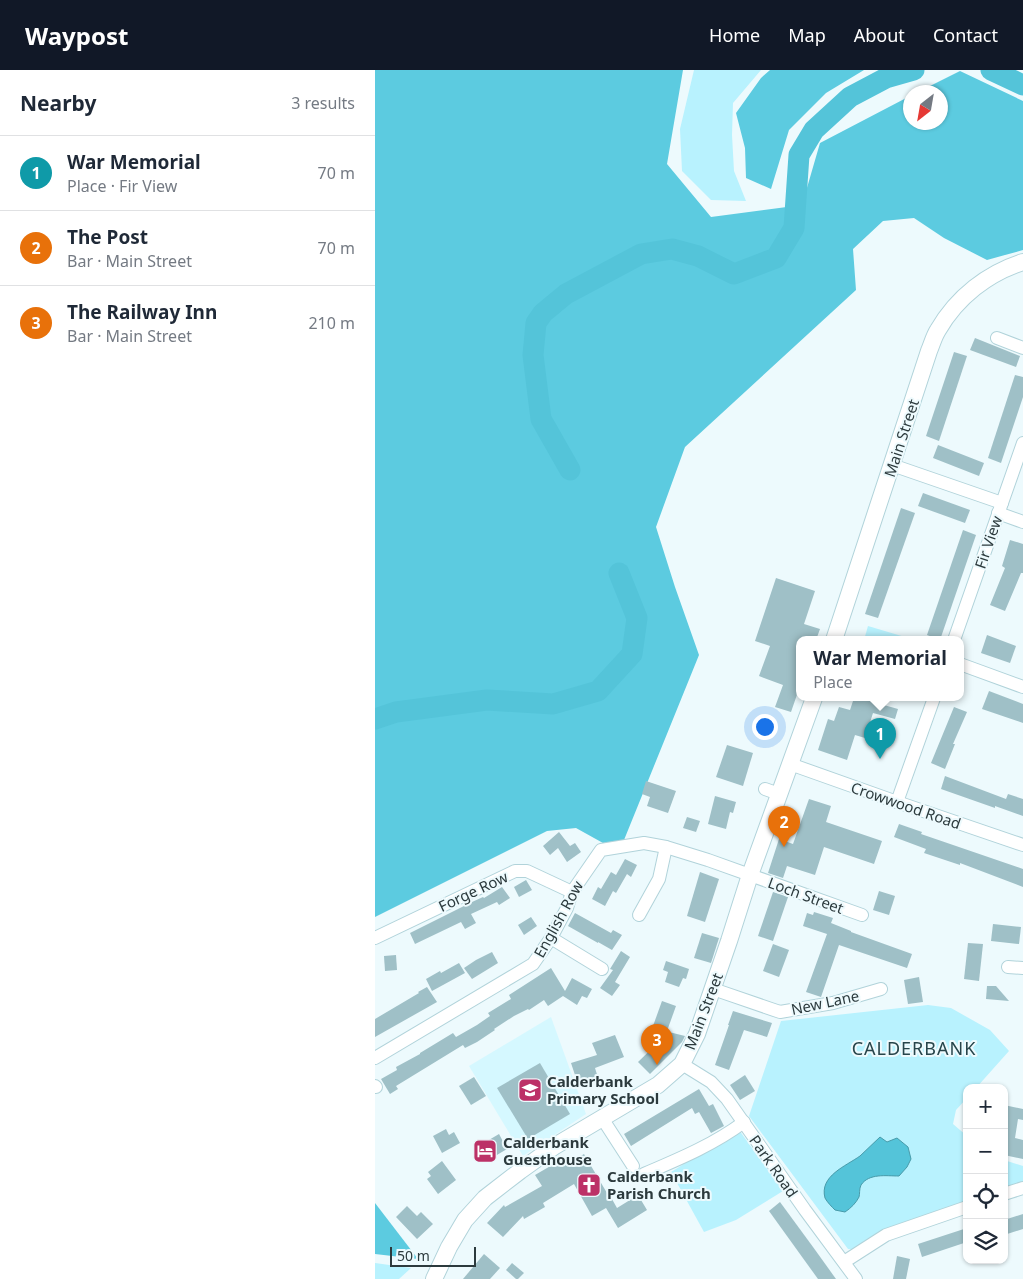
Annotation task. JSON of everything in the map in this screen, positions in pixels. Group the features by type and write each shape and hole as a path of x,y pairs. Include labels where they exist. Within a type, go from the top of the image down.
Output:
{"main road":[{"name":"Main Street","path":"835,636 937,331 962,298 983,280 1019,265"},
{"name":"Main Street","path":"434,1279 449,1247 465,1220 485,1198 555,1146 658,1085 682,1064 697,1034 713,990 750,875 772,792 790,764 813,701"}],"street":[{"path":"997,338 1023,348"},
{"name":"Fir View","path":"955,636 1023,443"},
{"path":"892,465 1000,508 1023,522"},
{"path":"964,665 1023,687"},
{"path":"897,802 933,701"},
{"name":"Crowwood Road","path":"790,764 1023,845"},
{"name":"English Row","path":"375,1058 533,964 551,938 567,908 572,892 601,850 644,843 666,847 750,875"},
{"path":"639,915 659,879 666,847"},
{"name":"Forge Row","path":"375,938 515,871 527,871 572,892"},
{"name":"Loch Street","path":"750,875 862,915"},
{"path":"551,938 602,970"},
{"path":"1007,967 1023,968"},
{"name":"New Lane","path":"713,990 780,1012 833,1003 881,989"},
{"name":"Park Road","path":"682,1064 711,1082 727,1099 856,1279"},
{"path":"602,1118 633,1166"},
{"path":"644,1174 686,1156 730,1132 744,1122"},
{"path":"1008,1193 1023,1188"},
{"path":"844,1262 886,1235 963,1208"}],"shaded area":[{"path":"375,70 683,70 667,164 711,217 802,205 820,143 903,100 903,130 948,130 948,85 932,85 960,71 1023,101 1023,250 987,260 944,238 914,218 883,221 853,249 856,290 685,447 656,527 699,655 624,840 603,843 576,828 547,831 375,917"},
{"path":"694,70 761,70 733,103 734,171 746,201 711,200 682,171 680,129"},
{"path":"770,70 864,70 826,93 789,130 771,189 746,178 745,148 736,113 761,78"},
{"path":"868,626 902,636 865,636"},
{"path":"928,1005 951,1008 990,1030 1009,1051 980,1084 963,1084 963,1102 956,1110 953,1124 963,1133 963,1204 858,1250 848,1249 749,1116 781,1021"},
{"name":"Calderbank Primary School","path":"551,1017 586,1114 523,1156 469,1066"},
{"path":"739,1130 783,1191 736,1220 704,1232 671,1172"},
{"path":"880,1137 887,1142 897,1138 908,1147 911,1159 907,1167 899,1176 878,1176 864,1181 860,1188 859,1197 851,1207 845,1212 835,1210 825,1198 824,1190 826,1184 835,1172 860,1156"},
{"path":"1008,1161 1023,1166 1023,1183 1008,1189"},
{"path":"375,1203 418,1259 375,1254"},
{"path":"375,1263 411,1268 399,1279 375,1279"}],"building":[{"path":"975,338 1020,356 1016,367 970,350"},
{"path":"954,352 967,356 939,441 926,436"},
{"path":"1015,375 1023,377 1023,397 1001,463 988,458"},
{"path":"938,445 984,463 979,476 933,458"},
{"path":"923,493 970,510 965,523 918,506"},
{"path":"901,508 915,513 878,618 865,614"},
{"path":"963,530 976,535 941,636 927,635"},
{"path":"1010,540 1023,544 1023,573 1021,573 1005,611 990,605 1005,568 1002,566"},
{"path":"776,578 815,591 804,624 820,629 817,636 796,636 796,698 791,712 775,707 783,685 759,676 770,646 755,641"},
{"path":"987,635 1016,646 1010,663 981,653"},
{"path":"989,691 1023,704 1023,723 982,709"},
{"path":"853,701 870,701 898,709 895,719 873,713 865,738 855,735 847,760 818,750 828,719 834,721 839,707 850,710"},
{"path":"954,707 967,712 953,744 955,744 945,769 931,763"},
{"path":"727,745 753,753 743,786 716,777"},
{"path":"945,776 1006,799 1008,794 1023,799 1023,816 941,789"},
{"path":"646,781 676,791 668,813 647,806 650,797 642,794"},
{"path":"715,796 736,802 733,813 730,812 726,829 708,824"},
{"path":"809,799 831,806 826,822 882,841 874,864 824,847 815,875 787,866 783,878 768,873 779,839 793,844"},
{"path":"687,817 700,821 696,832 683,828"},
{"path":"899,824 922,832 921,834 1023,869 1023,887 960,863 960,865 924,853 926,849 894,837"},
{"path":"559,832 570,846 575,843 581,852 567,862 558,848 550,855 543,846"},
{"path":"625,859 637,865 631,877 627,874 616,893 613,891 605,906 592,899 598,887 601,889 611,872 616,875"},
{"path":"700,872 719,879 705,922 687,916"},
{"path":"526,880 532,890 519,897 514,887"},
{"path":"502,887 510,898 499,905 497,902 471,914 476,923 465,929 461,922 415,944 410,933 472,902 484,898"},
{"path":"879,891 895,896 889,915 873,910"},
{"path":"773,892 788,897 773,941 758,936"},
{"path":"814,912 833,918 831,923 851,932 912,954 907,968 839,945 821,997 806,992 827,934 803,926 807,913 813,915"},
{"path":"575,913 611,933 613,930 622,935 612,950 568,926"},
{"path":"531,917 537,926 524,935 518,925"},
{"path":"993,924 1021,927 1019,944 991,941"},
{"path":"702,933 719,938 711,963 694,958"},
{"path":"968,943 983,944 979,981 964,979"},
{"path":"773,944 789,950 779,977 763,971"},
{"path":"621,951 630,957 615,982 620,985 612,996 600,988 613,970 610,969"},
{"path":"492,952 498,963 472,979 464,968"},
{"path":"396,955 397,970 385,971 384,956"},
{"path":"666,961 689,969 686,979 683,978 679,987 665,982 668,972 663,970"},
{"path":"459,963 465,973 432,991 426,979"},
{"path":"551,968 565,991 572,978 592,989 587,998 582,996 577,1005 563,996 548,1006 544,1000 529,1010 514,1016 477,1042 465,1048 463,1045 396,1086 398,1089 390,1094 381,1079 397,1070 396,1067 453,1033 456,1037 477,1025 490,1016 488,1013 511,999 509,995"},
{"path":"919,977 923,1002 908,1004 904,980"},
{"path":"987,986 996,986 1009,1001 986,999"},
{"path":"427,987 437,1002 375,1037 375,1019"},
{"path":"662,1001 676,1006 667,1031 653,1026"},
{"path":"733,1011 772,1023 767,1037 744,1030 729,1070 715,1065"},
{"path":"669,1032 685,1036 682,1042 650,1074 638,1062"},
{"path":"615,1035 624,1057 595,1068 599,1081 583,1086 579,1074 575,1075 571,1063 597,1055 592,1043"},
{"path":"540,1063 570,1114 528,1139 497,1088"},
{"path":"745,1075 755,1091 740,1100 730,1085"},
{"path":"474,1077 486,1096 471,1105 459,1086"},
{"path":"699,1089 709,1106 713,1104 724,1126 711,1133 699,1112 695,1114 692,1108 631,1146 624,1134"},
{"path":"1008,1106 1023,1109 1023,1120 1018,1119 1015,1138 1023,1140 1023,1159 1008,1156"},
{"path":"446,1129 449,1135 454,1132 460,1143 442,1153 433,1136"},
{"path":"499,1134 507,1149 485,1162 477,1147"},
{"path":"584,1154 617,1208 638,1195 647,1210 618,1228 606,1208 592,1216 574,1184 543,1203 545,1207 524,1219 523,1216 503,1237 487,1223 504,1205 505,1207 542,1186 535,1175 559,1161 562,1167"},
{"path":"442,1161 456,1180 438,1194 427,1179 431,1176 428,1172"},
{"path":"780,1202 836,1279 818,1279 769,1211"},
{"path":"407,1206 417,1216 421,1212 433,1224 417,1239 396,1217"},
{"path":"1023,1214 1023,1229 1008,1234 1008,1219"},
{"path":"963,1229 963,1243 922,1257 918,1244"},
{"path":"484,1254 500,1268 490,1279 463,1279"},
{"path":"897,1256 910,1259 906,1279 893,1279"},
{"path":"512,1263 524,1273 518,1279 506,1270"}],"waterway":[{"path":"570,470 541,419 533,355 536,323 543,313 566,294 641,254 672,249 698,256 734,274 776,258 794,228 799,155 814,130 850,97 886,78 914,70"},
{"path":"991,70 1023,85"},
{"path":"375,719 396,712 487,700 553,704 598,691 632,654 637,618 619,573"}],"place":[{"name":"War Memorial","path":"880,759"},
{"name":"The Post","path":"784,847"},
{"name":"The Railway Inn","path":"657,1065"},
{"name":"Calderbank Primary School","path":"530,1090"},
{"name":"Calderbank Guesthouse","path":"485,1151"},
{"name":"Calderbank Parish Church","path":"589,1185"}],"district":[{"name":"CALDERBANK","path":"914,1048"}]}
